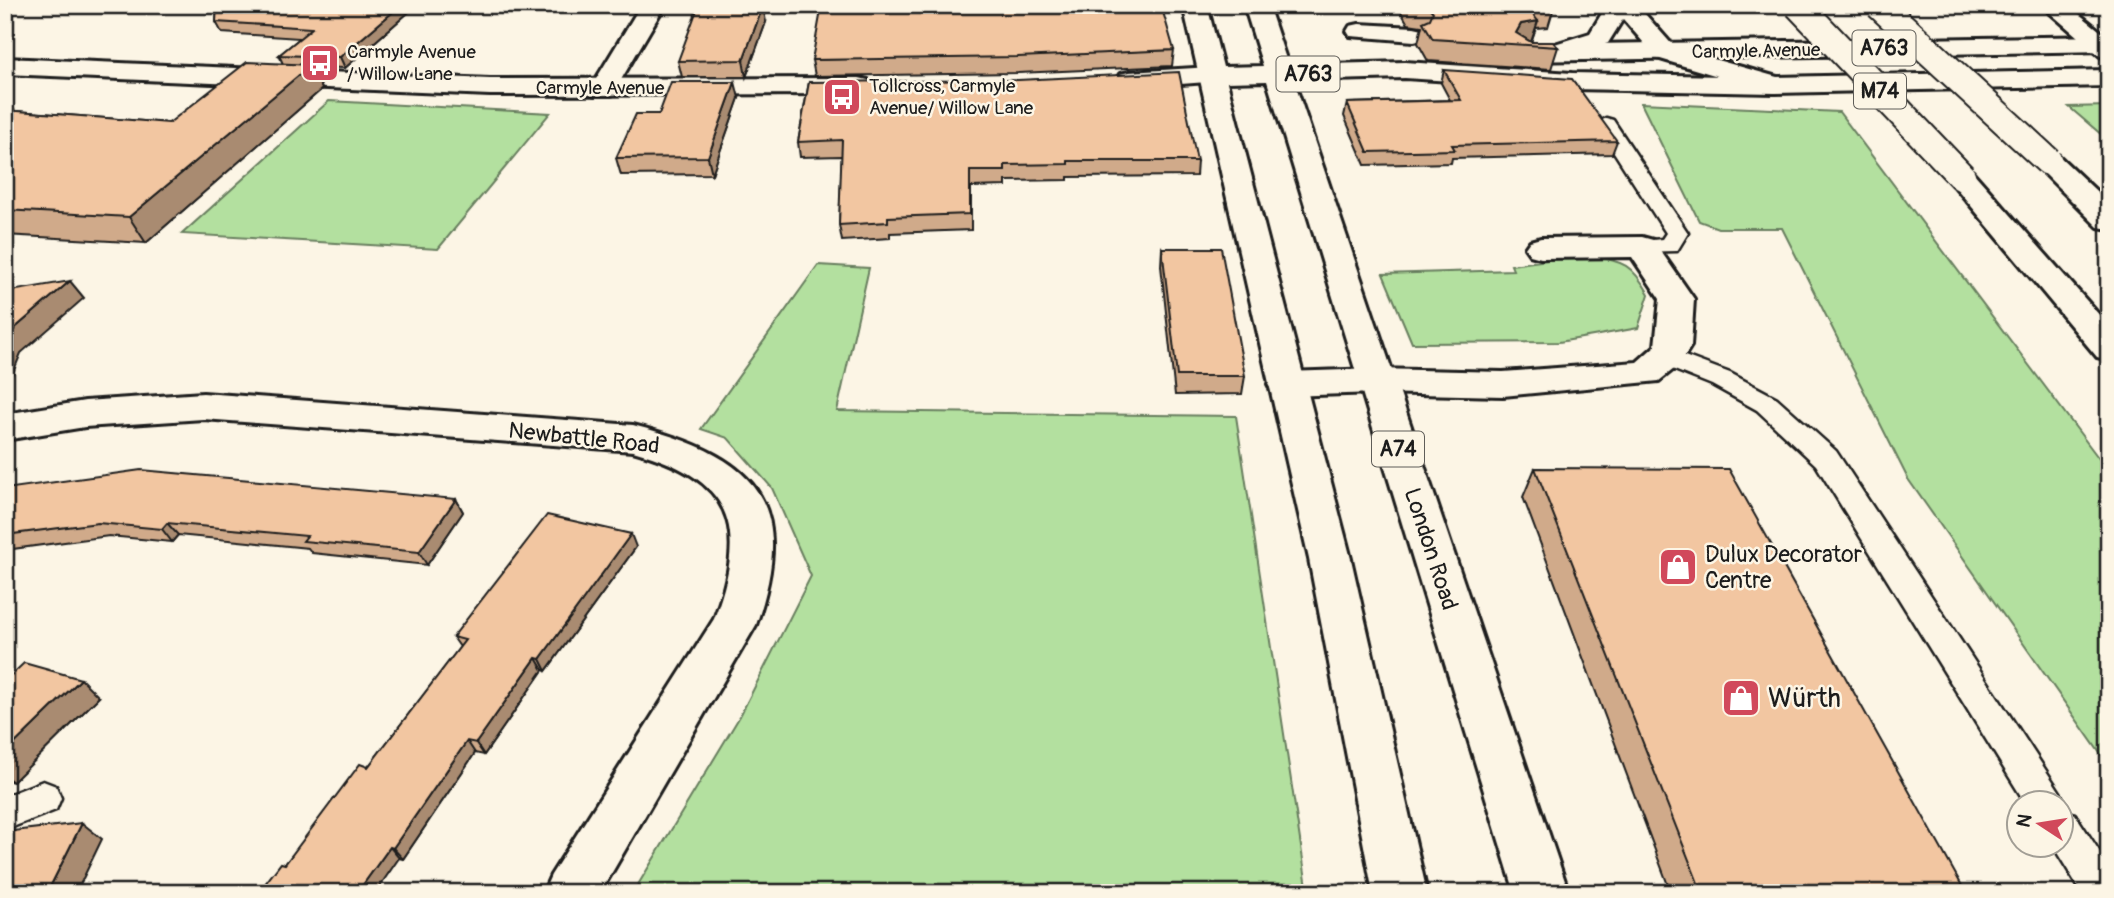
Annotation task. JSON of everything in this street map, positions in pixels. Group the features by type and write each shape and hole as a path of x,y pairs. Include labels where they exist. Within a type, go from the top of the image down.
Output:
{"main road":[{"path":"603,89 653,5"},
{"path":"1195,5 1330,559 1400,893"},
{"name":"London Road","path":"1256,5 1542,893"},
{"path":"1553,52 1599,38 1621,5 1666,53 1775,85"},
{"name":"M74","path":"1798,5 1962,177 2109,349"},
{"name":"M74","path":"1879,5 2109,220"},
{"path":"2053,5 2107,40"},
{"path":"2068,5 2107,40"},
{"path":"1359,31 1416,38 1397,70"},
{"name":"Carmyle Avenue","path":"1397,70 1481,55 1553,52 1666,53 2107,40"},
{"name":"Carmyle Avenue","path":"5,66 603,89 880,86"},
{"name":"Carmyle Avenue","path":"1099,81 1397,70 1572,81 1775,85 2109,78"},
{"path":"1286,384 1377,381 1503,384 1646,373 1666,358 1673,346 1677,299 1642,247 1541,248"},
{"name":"Newbattle Road","path":"5,427 85,414 204,405 633,438 688,453 730,483 745,506 753,532 755,561 749,593 734,625 570,893"}],"lane":[{"path":"1606,124 1676,233 1669,246 1642,247"},
{"path":"1666,358 1721,379 1767,404 1826,458 2039,790"},
{"path":"5,813 43,797"},
{"path":"2076,848 2104,893"}],"green space":[{"path":"329,101 550,113 438,249 182,234"},
{"path":"1641,103 1839,112 2109,472 2109,766 1908,479 1782,228 1718,228 1699,221"},
{"path":"2109,106 2109,141 2069,107"},
{"path":"1586,255 1624,265 1642,283 1649,294 1638,328 1559,342 1412,343 1383,274 1513,270 1511,265"},
{"path":"818,265 869,268 837,411 1236,416 1308,893 633,893 740,716 811,576 772,488 728,438 701,429"}],"building":[{"path":"217,5 401,5 340,57 279,55 312,28 216,22"},
{"path":"822,5 1161,5 1174,50 1018,57 812,60"},
{"path":"1426,5 1553,5 1554,7 1527,7 1538,21 1521,24 1516,33 1531,42 1553,42 1558,47 1433,39 1423,22 1430,19 1433,12"},
{"path":"763,6 743,60 678,61 698,7"},
{"path":"247,62 311,65 129,217 5,210 5,110 169,123"},
{"path":"1444,70 1572,79 1617,141 1452,145 1455,150 1368,152 1347,103 1461,100"},
{"path":"1179,72 1197,161 1068,161 1068,164 1005,165 1005,171 970,171 970,214 888,217 888,222 839,225 842,140 798,142 809,82 1018,80"},
{"path":"671,82 735,82 708,157 616,158 636,114 659,114"},
{"path":"1162,248 1221,248 1245,376 1177,376"},
{"path":"70,281 7,335 5,338 5,292"},
{"path":"1535,468 1729,469 1966,893 1702,893"},
{"path":"141,470 456,499 419,552 303,541 307,536 167,523 162,529 98,523 5,535 5,489"},
{"path":"547,515 631,534 540,659 536,658 476,743 467,741 393,848 390,847 357,893 258,893 281,863 285,864 360,764 368,767 465,640 453,637"},
{"path":"24,663 81,679 5,753 5,681"},
{"path":"82,823 47,893 5,893 5,832"}],"place":[{"name":"Carmyle Avenue / Willow Lane","path":"320,63"},
{"name":"Tollcross, Carmyle Avenue/ Willow Lane","path":"842,97"},
{"name":"Dulux Decorator Centre","path":"1678,567"},
{"name":"Würth","path":"1741,698"}]}
